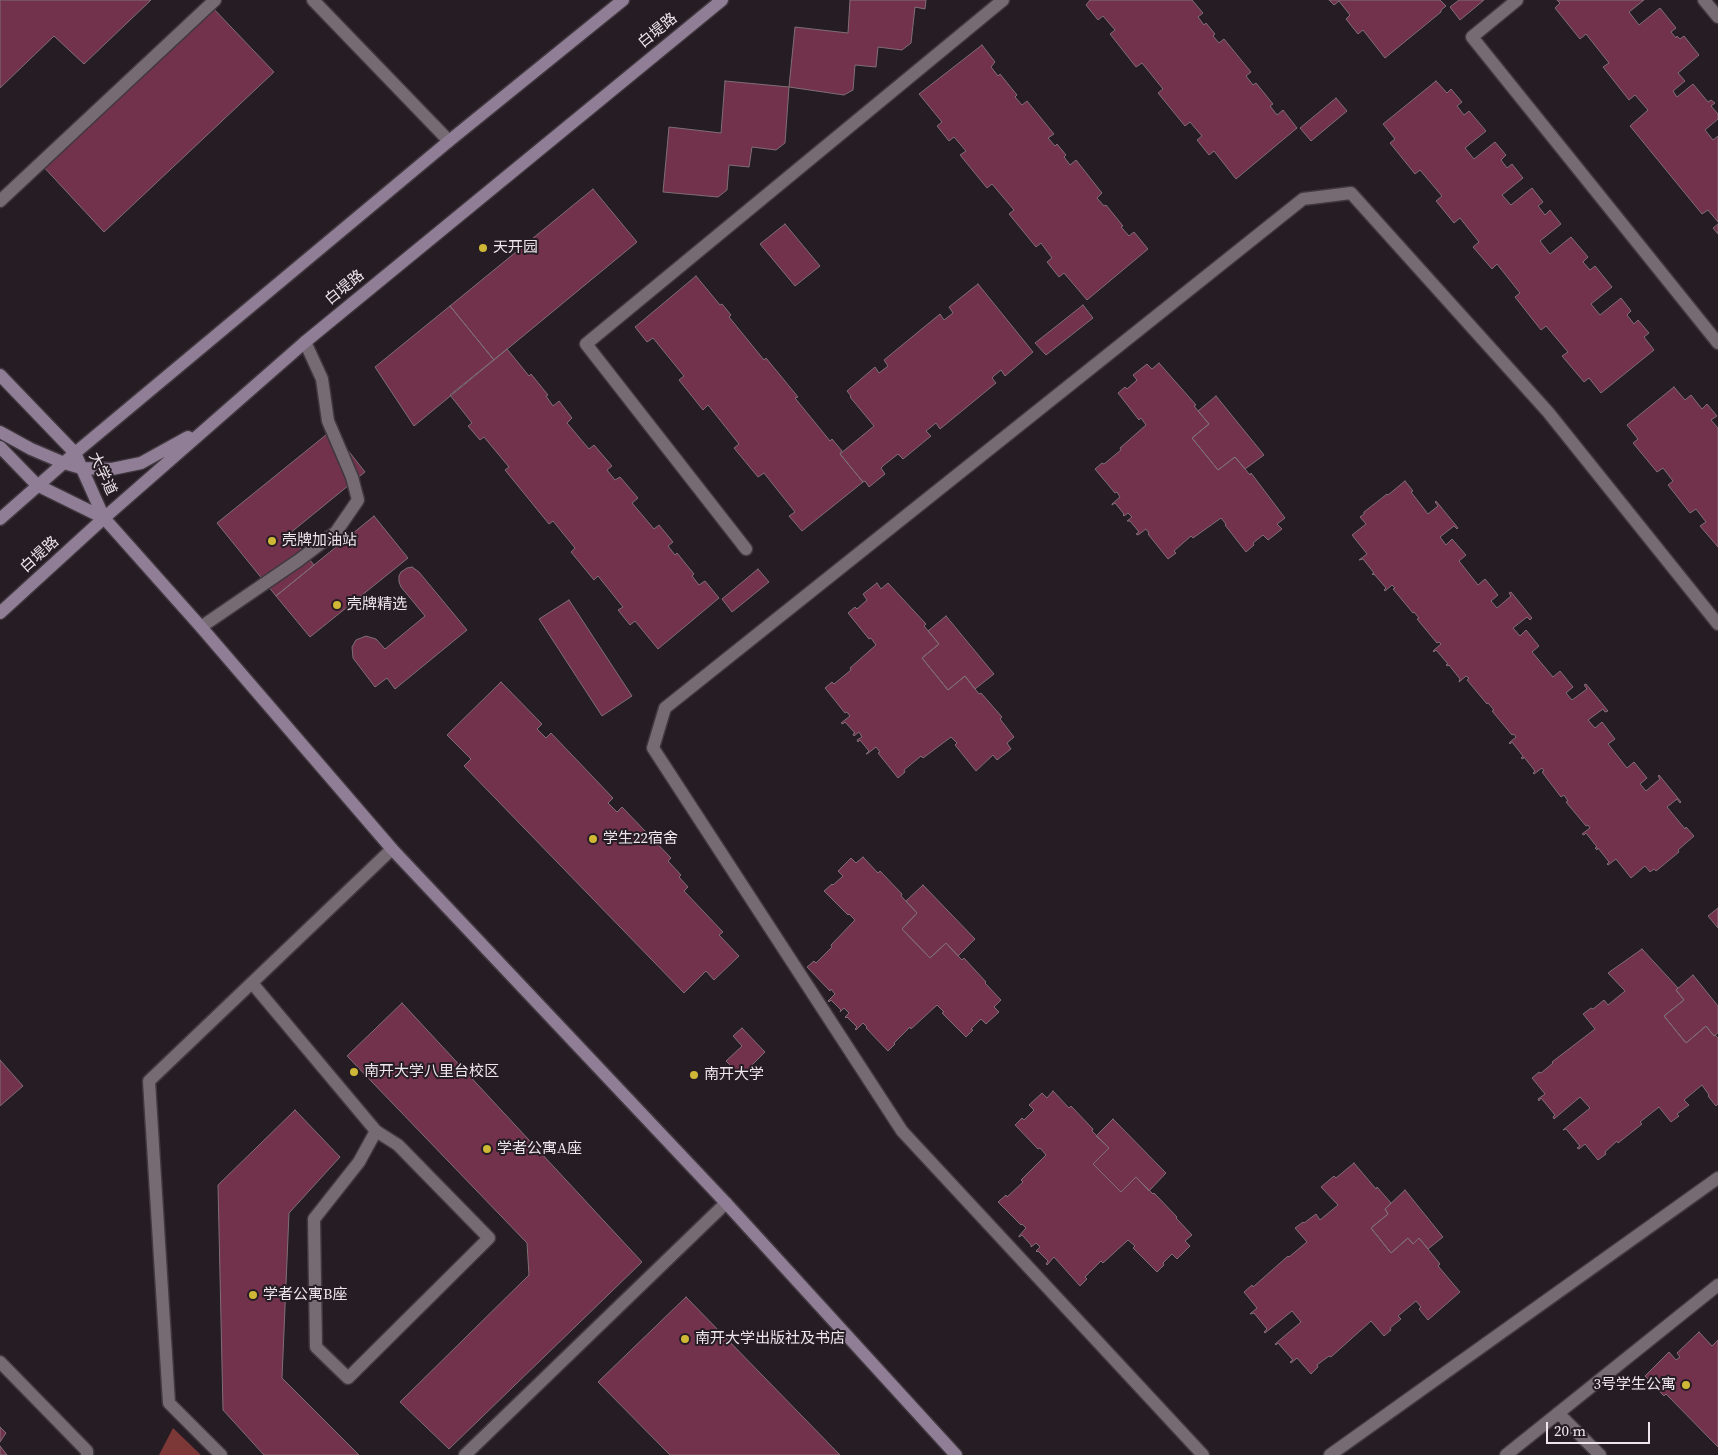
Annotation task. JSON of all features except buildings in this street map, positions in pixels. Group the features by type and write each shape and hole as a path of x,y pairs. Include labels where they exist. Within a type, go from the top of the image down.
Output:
{"main road":[{"path":"0,519 75,453 449,141 623,0"},
{"name":"白堤路","path":"0,613 104,518 306,342 722,0"},
{"name":"大学道","path":"0,375 75,453 104,518"},
{"path":"0,432 31,449 64,463 81,468 112,469 141,463 214,422"},
{"name":"大学道","path":"0,447 37,485 104,518"},
{"path":"104,518 392,850 726,1203 956,1455"}],"street":[{"path":"0,201 215,0"},
{"path":"314,0 449,141"},
{"path":"746,549 586,344 1003,0"},
{"path":"1517,0 1472,37 1718,343"},
{"path":"1704,0 1718,17"},
{"path":"1203,1455 902,1131 653,748 665,708 1303,199 1351,193 1548,412 1718,624"},
{"path":"200,627 299,560 336,532 358,500 352,477 328,421 322,380 306,342"},
{"path":"221,1455 169,1404 149,1081 392,850"},
{"path":"252,983 376,1131 398,1145 489,1238 348,1378 316,1347 314,1219 359,1162 376,1131"},
{"path":"1330,1455 1718,1178"},
{"path":"465,1455 726,1203"},
{"path":"1506,1455 1718,1285"},
{"path":"0,1362 87,1450 86,1455"},
{"path":"1558,1413 1600,1455"}],"shaded area":[{"path":"173,1428 201,1455 159,1455"}],"place":[{"name":"天开园","path":"483,248"},
{"name":"壳牌加油站","path":"272,541"},
{"name":"壳牌精选","path":"337,605"},
{"name":"学生22宿舍","path":"593,839"},
{"name":"南开大学八里台校区","path":"354,1072"},
{"name":"南开大学","path":"694,1075"},
{"name":"学者公寓A座","path":"487,1149"},
{"name":"学者公寓B座","path":"253,1295"},
{"name":"南开大学出版社及书店","path":"685,1339"},
{"name":"3号学生公寓","path":"1686,1385"}]}
